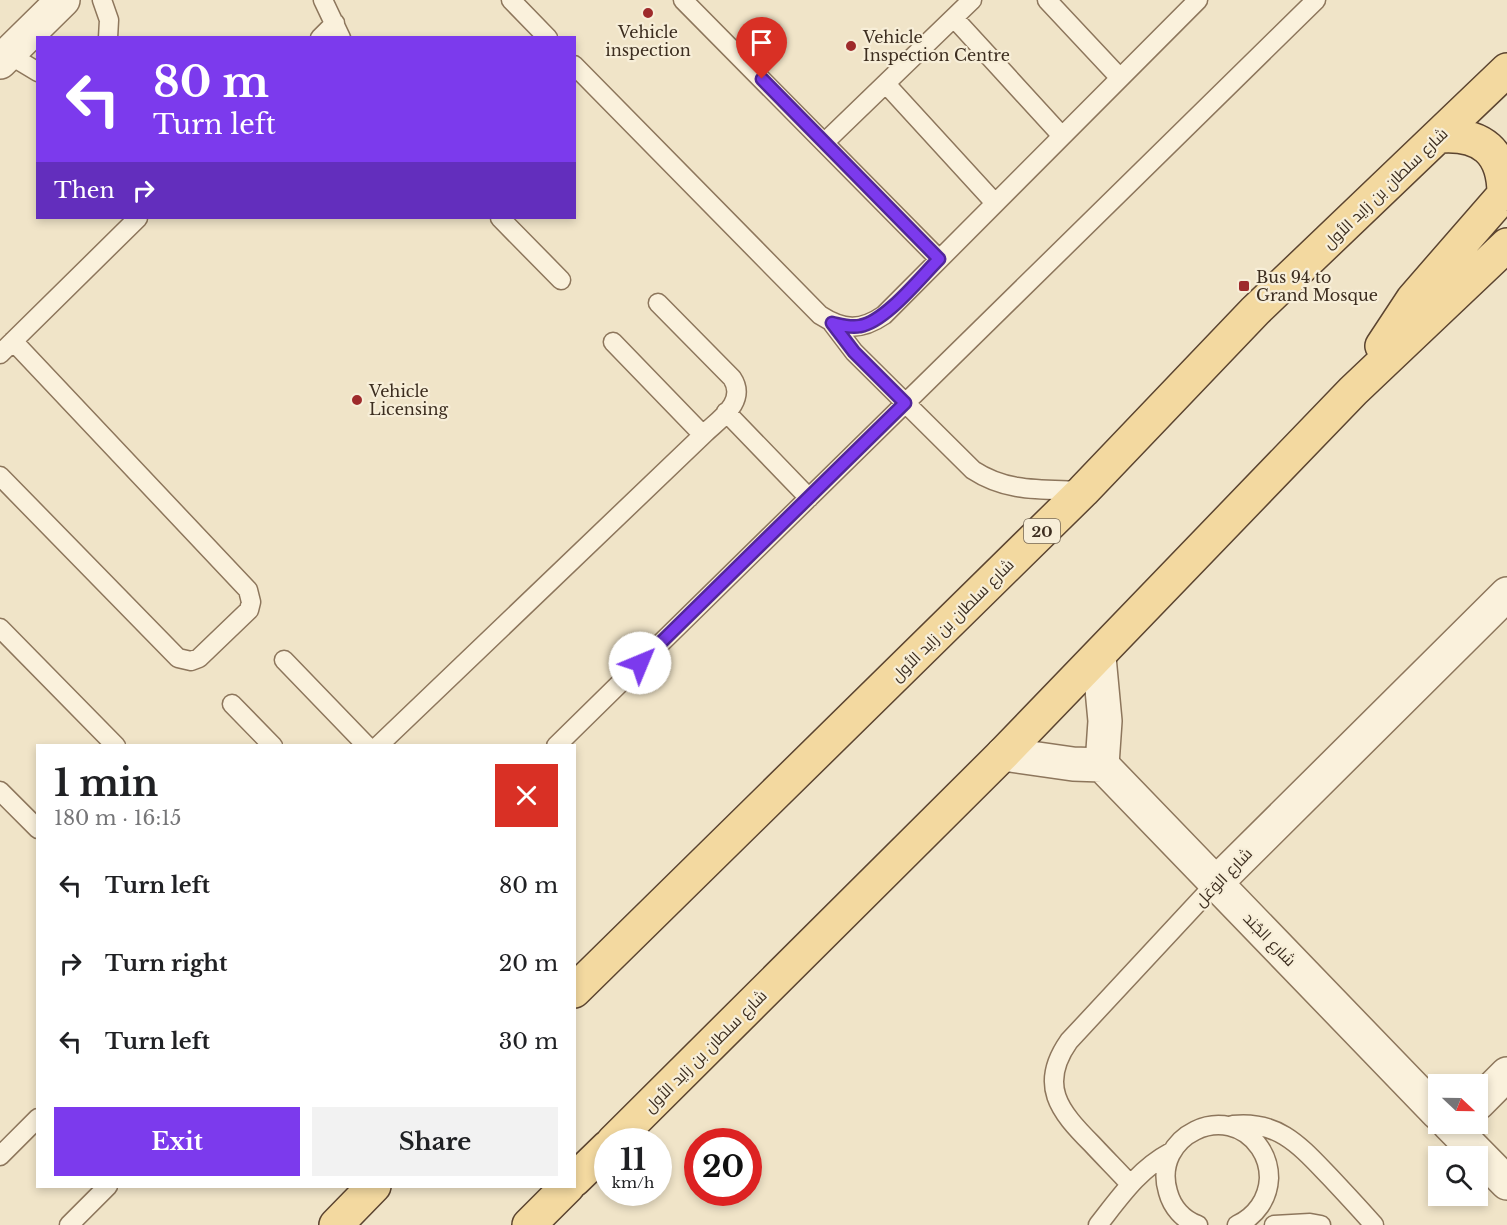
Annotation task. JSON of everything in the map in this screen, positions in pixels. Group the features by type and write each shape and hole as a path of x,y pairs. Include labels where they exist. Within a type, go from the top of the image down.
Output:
{"main road":[{"name":"شارع سلطان بن زايد الأول","path":"576,989 1083,491 1255,311 1507,70"},
{"path":"1353,391 1413,299 1506,192 1504,177 1498,161 1488,147 1474,138 1457,135 1440,136"},
{"name":"شارع سلطان بن زايد الأول","path":"628,1128 1099,657 1353,391 1507,246"},
{"path":"576,1178 594,1161"},
{"path":"336,1225 372,1188"},
{"path":"535,1222 566,1188"}],"street":[{"path":"4,58 63,0"},
{"name":"شارع الوَعَل","path":"1216,883 1507,594"},
{"path":"1003,754 1073,764 1102,765 1105,721 1099,657"},
{"name":"شارع الجُند","path":"1102,765 1428,1100"},
{"path":"1488,1093 1507,1074"},
{"name":"شارع الجُند","path":"1460,1134 1507,1183"}],"lane":[{"path":"102,0 109,20 108,36"},
{"path":"323,0 338,30"},
{"path":"511,0 546,36"},
{"path":"683,0 939,259"},
{"path":"825,142 972,0"},
{"path":"1047,0 1120,78"},
{"path":"558,744 1316,0"},
{"path":"576,67 820,315 832,323 845,327 859,327 872,323 884,315 1120,78 1186,4"},
{"path":"954,18 1062,136"},
{"path":"4,58 36,71"},
{"path":"886,84 995,203"},
{"path":"0,476 178,658 191,661 199,658 249,610 250,596 244,585 6,348 137,219"},
{"path":"501,219 561,280"},
{"path":"380,744 703,435 736,400 738,393 736,385 658,303"},
{"path":"832,323 854,352 962,460 985,478 1012,487 1083,491"},
{"path":"613,342 703,435"},
{"path":"726,412 809,498"},
{"path":"0,628 114,744"},
{"path":"284,660 365,744"},
{"path":"231,704 271,744"},
{"path":"0,791 36,827"},
{"name":"شارع الوَعَل","path":"1130,1184 1069,1121 1060,1108 1055,1093 1056,1065 1069,1041 1216,883"},
{"path":"3,1147 36,1120"},
{"path":"1098,1225 1130,1184 1149,1165 1171,1152 1182,1139 1195,1130 1210,1125 1253,1125 1278,1131 1294,1141 1374,1225"},
{"path":"1227,1126 1242,1131 1255,1141 1264,1155 1269,1170 1268,1186 1263,1202 1253,1215 1238,1225"},
{"path":"1171,1152 1166,1168 1166,1184 1170,1200 1179,1213 1198,1225"},
{"path":"69,1225 106,1188"},
{"path":"1274,1225 1310,1223 1321,1225"}],"place":[{"name":"Vehicle inspection","path":"648,13"},
{"name":"Vehicle Inspection Centre","path":"851,46"},
{"name":"Bus 94 to Grand Mosque","path":"1244,286"},
{"name":"Vehicle Licensing","path":"357,400"}],"route":[{"path":"640,663 905,403 854,352 832,323 845,327 859,327 872,323 884,315 939,259 762,79"}]}
